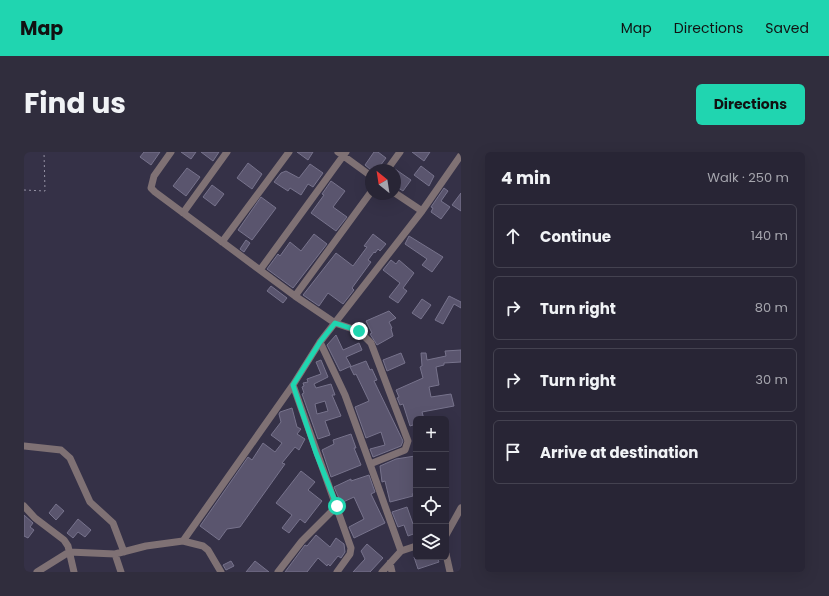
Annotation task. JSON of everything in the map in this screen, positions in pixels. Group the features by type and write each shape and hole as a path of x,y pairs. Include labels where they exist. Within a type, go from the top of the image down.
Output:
{"street":[{"path":"171,152 154,176 151,188 295,296 335,323 359,331 371,343 408,441 405,450 370,464"},
{"path":"183,213 227,152"},
{"path":"222,242 289,152"},
{"path":"391,164 400,152"},
{"path":"260,270 343,153 365,171"},
{"path":"183,541 293,385 320,342 422,211 461,155"},
{"path":"401,197 422,211"},
{"path":"295,296 365,200"},
{"path":"320,342 345,394 401,551"},
{"path":"293,385 351,548 350,554 337,572"},
{"path":"24,446 61,450 70,458 90,502 112,523 124,552"},
{"path":"24,506 35,518 64,540 74,572"},
{"path":"278,572 302,541 337,506"},
{"path":"449,530 459,516 461,508"},
{"path":"37,572 69,552 116,554 146,546 183,541 203,546 208,550 221,572"},
{"path":"382,572 401,551 413,547"},
{"path":"116,554 121,572"},
{"path":"447,560 450,572"},
{"path":"390,564 392,572"}],"path":[{"path":"24,190 45,191 44,152"}],"building":[{"path":"144,152 160,152 151,165 140,157"},
{"path":"181,152 196,152 191,159"},
{"path":"201,152 219,152 213,161"},
{"path":"297,152 313,152 308,160"},
{"path":"374,152 378,152 386,158 382,164 366,164"},
{"path":"412,152 430,152 424,161"},
{"path":"248,163 262,174 252,189 237,178"},
{"path":"310,164 323,173 313,187 308,184 301,195 290,188 288,191 274,182 281,173 286,171 299,178"},
{"path":"421,166 434,176 429,186 414,175"},
{"path":"187,168 200,177 186,196 173,186"},
{"path":"401,173 411,180 403,191 401,190"},
{"path":"331,181 345,191 333,207 347,217 336,231 311,213 324,195 322,194"},
{"path":"212,185 224,194 215,206 203,197"},
{"path":"444,188 448,191 441,201 450,207 441,219 431,212 433,208 431,207"},
{"path":"461,193 461,211 452,205"},
{"path":"261,197 276,208 252,240 238,230"},
{"path":"314,234 327,244 293,288 267,269 278,254 280,256 290,242 301,251"},
{"path":"373,234 386,244 380,251 378,249 375,253 374,252 368,260 371,262 352,288 354,290 343,304 328,293 319,306 303,295 336,253 353,266 367,247 364,246"},
{"path":"409,236 443,257 432,272 422,265 427,259 405,244"},
{"path":"246,240 250,243 244,252 240,249"},
{"path":"391,260 396,264 399,260 414,273 403,288 407,291 398,303 389,297 400,283 383,270"},
{"path":"271,286 287,298 283,303 267,291"},
{"path":"449,296 461,302 461,308 454,304 443,324 435,320"},
{"path":"422,299 431,305 421,319 412,313"},
{"path":"389,311 396,318 389,322 392,328 393,336 377,345 370,334 372,333 366,321"},
{"path":"336,335 343,350 359,343 362,350 346,357 351,366 340,371 327,345"},
{"path":"461,350 461,362 444,363 444,365 436,367 439,385 429,387 431,397 451,394 454,406 422,412 423,416 413,416 413,425 410,426 403,404 400,405 397,398 399,397 396,390 423,378 420,367 422,366 421,353 426,353 427,360 446,356 445,351"},
{"path":"401,353 405,363 387,371 383,360"},
{"path":"321,360 328,377 314,384 316,388 331,384 335,395 332,395 341,416 325,421 330,435 318,439 302,394 304,393 302,387 304,386 303,383 308,382 307,379 321,374 316,362","holes":["325,401 328,411 317,414 315,404"]},
{"path":"366,361 370,370 372,369 377,380 374,381 403,441 401,446 373,457 370,449 385,445 381,432 366,438 355,407 369,401 356,374 354,375 350,367"},
{"path":"292,408 297,427 301,429 297,434 305,439 299,450 295,447 282,463 285,464 240,527 227,529 219,540 200,526 248,457 252,460 263,443 275,452 282,443 271,435 281,422 279,414 280,412"},
{"path":"351,434 356,448 354,448 361,465 331,477 322,450 334,444 333,440"},
{"path":"413,456 413,496 390,502 385,481 382,482 380,466 396,459"},
{"path":"301,471 315,482 308,490 322,501 305,523 300,519 289,533 282,528 292,515 276,503"},
{"path":"369,475 375,492 371,494 385,523 354,538 349,527 364,519 354,497 341,503 334,487 351,479 351,481"},
{"path":"56,504 64,511 56,520 49,513"},
{"path":"407,507 413,524 413,534 408,536 404,525 398,527 392,512"},
{"path":"24,515 33,523 30,527 34,530 28,538 24,536"},
{"path":"78,519 91,530 85,537 78,532 73,538 67,533"},
{"path":"316,535 330,547 336,538 344,544 345,552 341,558 338,556 330,566 328,564 327,566 318,558 307,572 285,572 305,545 307,546"},
{"path":"367,544 383,558 370,572 353,572 365,559 361,551"},
{"path":"415,560 438,560 439,562 418,569"},
{"path":"231,561 234,566 226,570 223,565"},
{"path":"255,561 269,572 246,572"}],"route":[{"path":"337,506 316,453 293,385 320,342 335,323 359,331"}]}
